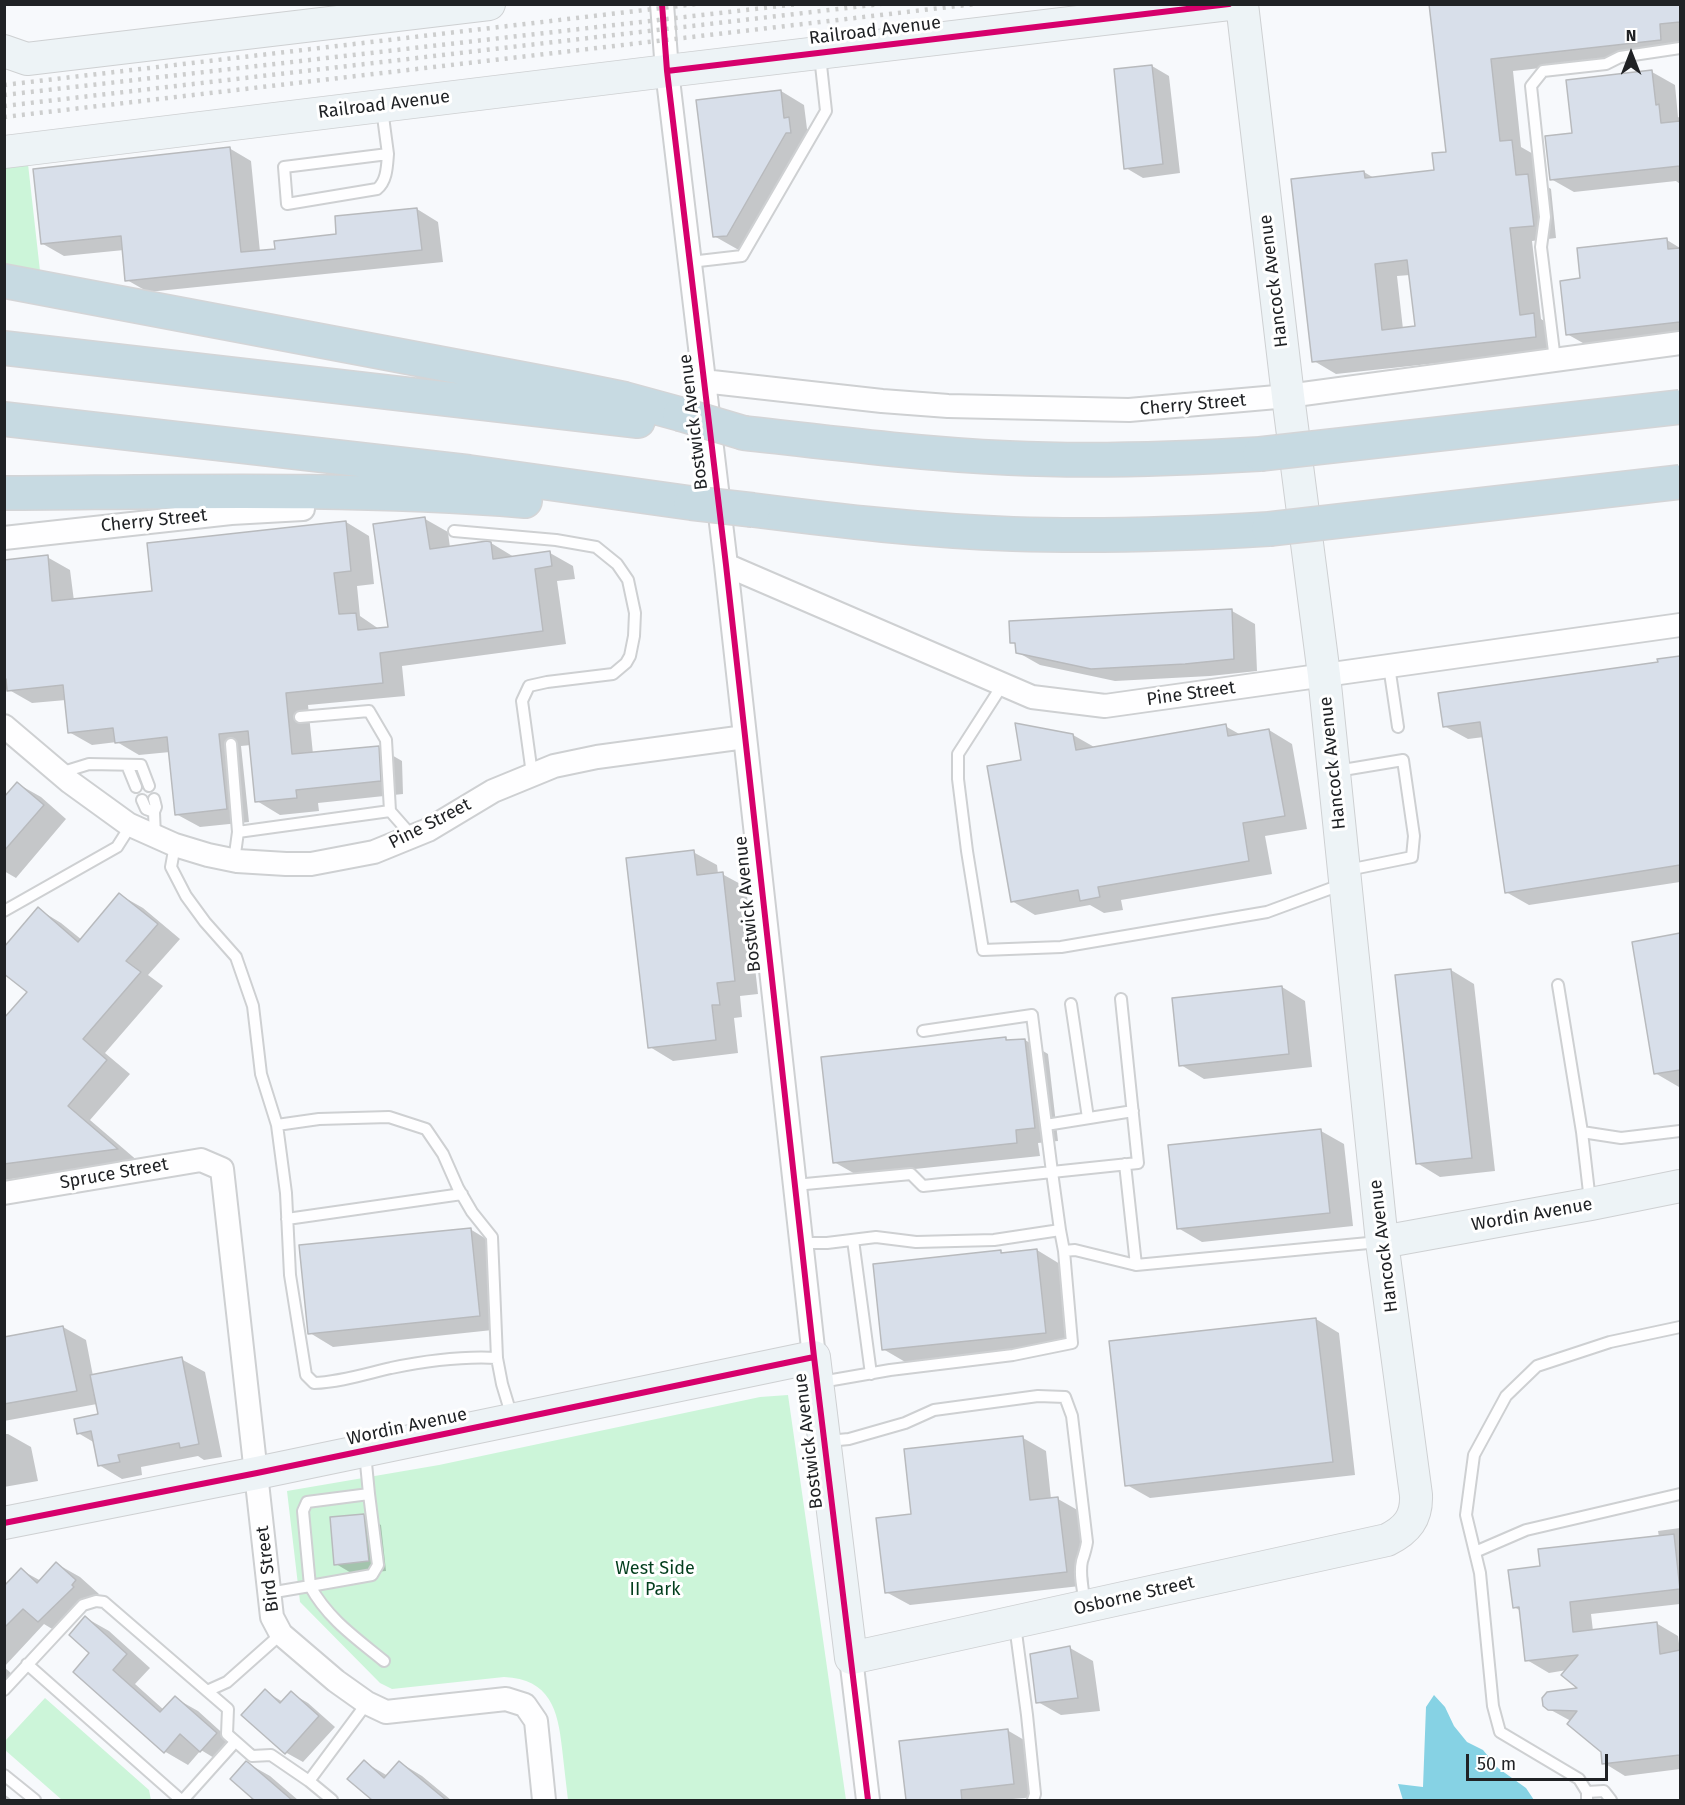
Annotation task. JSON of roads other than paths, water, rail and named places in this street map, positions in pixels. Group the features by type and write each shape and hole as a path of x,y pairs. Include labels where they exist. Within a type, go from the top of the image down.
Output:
{"highway":[{"path":"4,281 571,387 625,399 680,420"},
{"path":"4,348 680,420 744,433 873,448 1010,458 1147,459 1260,454 1680,407"},
{"path":"4,419 457,471 691,503 900,526 1012,534 1151,535 1269,529 1680,482"},
{"path":"4,493 372,492 538,502 691,503"},
{"path":"1582,494 1680,495"}],"street":[{"path":"4,51 27,58 489,4"},
{"name":"Bostwick Avenue","path":"662,4 801,1243 868,1800"},
{"name":"Railroad Avenue","path":"4,152 1229,4"},
{"name":"Hancock Avenue","path":"1242,4 1288,396 1324,675 1382,1242 1416,1495 1411,1521"},
{"name":"Cherry Street","path":"704,381 882,401 1015,409 1129,410 1288,396 1680,343"},
{"name":"Cherry Street","path":"4,538 208,515 303,509"},
{"name":"Pine Street","path":"726,565 1032,697 1105,706 1680,625"},
{"name":"Pine Street","path":"6,730 102,807 131,825 165,841 208,855 262,864 311,864 374,852 428,830 493,790 554,766 597,757 745,737"},
{"name":"Spruce Street","path":"4,1193 201,1160 222,1169"},
{"name":"Bird Street","path":"222,1169 272,1617 281,1634 336,1681 367,1703 386,1712 506,1699 525,1705 536,1721 544,1800"},
{"name":"Wordin Avenue","path":"1382,1242 1591,1204 1680,1185"},
{"name":"Wordin Avenue","path":"4,1523 513,1420 816,1370"},
{"name":"Osborne Street","path":"851,1658 1387,1540 1406,1529 1411,1521"}],"lane":[{"path":"1556,360 1541,247 1545,217 1531,86 1543,71 1606,64 1620,57 1680,48"},
{"path":"690,262 742,256 826,111 819,52"},
{"path":"381,105 388,154 383,184 377,189 287,204 284,167 388,154"},
{"path":"454,531 556,540 596,547 617,564 628,580 635,613 634,636 630,656 626,663 613,674 529,686 523,695 532,774"},
{"path":"1389,666 1398,727"},
{"path":"1003,684 958,754 958,779 967,851 984,950 1061,947 1267,912 1345,877 1412,857 1414,836 1403,760 1334,771"},
{"path":"300,717 369,711 386,740 390,811 412,836"},
{"path":"231,744 238,832 234,861"},
{"path":"60,773 89,764 141,765 149,786"},
{"path":"127,765 136,787"},
{"path":"154,799 156,807 154,812 165,841 171,867 186,896 236,957 253,1006 261,1074 277,1125 287,1219 290,1275 306,1375 314,1383 331,1382 394,1368 461,1358 497,1358"},
{"path":"142,800 146,809 154,812"},
{"path":"238,832 390,811"},
{"path":"4,911 117,847 131,825"},
{"path":"1558,985 1582,1132 1591,1204"},
{"path":"795,1185 911,1174 923,1186 1138,1163 1121,999"},
{"path":"1071,1004 1088,1118"},
{"path":"816,1370 871,1374 1013,1355 1072,1343 1064,1251 1032,1015 923,1031"},
{"path":"1046,1125 1133,1111"},
{"path":"277,1125 319,1119 389,1117 426,1129 443,1154 472,1212 492,1237 497,1358 513,1420"},
{"path":"1582,1132 1621,1138 1680,1131"},
{"path":"1125,1164 1136,1265"},
{"path":"287,1219 462,1194"},
{"path":"801,1243 827,1243 876,1237 916,1242 994,1240 1060,1230"},
{"path":"853,1240 871,1374"},
{"path":"1064,1251 1075,1250 1136,1265 1382,1242"},
{"path":"1611,1800 1604,1791 1587,1796 1579,1779 1500,1732 1493,1706 1479,1573 1466,1515 1474,1455 1506,1396 1537,1366 1610,1342 1680,1327"},
{"path":"824,1442 849,1439 905,1423 934,1410 1038,1396 1065,1397 1072,1416 1087,1542 1082,1562 1086,1606"},
{"path":"269,1593 372,1575 378,1565 365,1450"},
{"path":"369,1494 307,1502 303,1511 310,1586 320,1604 331,1617 384,1661"},
{"path":"1475,1552 1526,1530 1680,1494"},
{"path":"4,1690 83,1605 96,1601 110,1606 228,1709 227,1734 235,1742 252,1756 272,1755 332,1800"},
{"path":"1014,1622 1027,1715 1035,1794 1033,1800"},
{"path":"207,1691 227,1682 281,1634"},
{"path":"27,1664 182,1800 235,1742"},
{"path":"309,1781 367,1703"},
{"path":"4,1775 35,1800"}],"water":[{"path":"1434,1695 1445,1707 1454,1726 1467,1742 1483,1750 1498,1768 1526,1788 1534,1800 1403,1800 1398,1784 1423,1787 1426,1707"}],"railway":[{"path":"4,85 696,4"},
{"path":"4,95 798,4"},
{"path":"4,106 881,4"},
{"path":"4,117 975,4"}],"park label":[{"name":"West Side II Park","path":"655,1579"}]}
